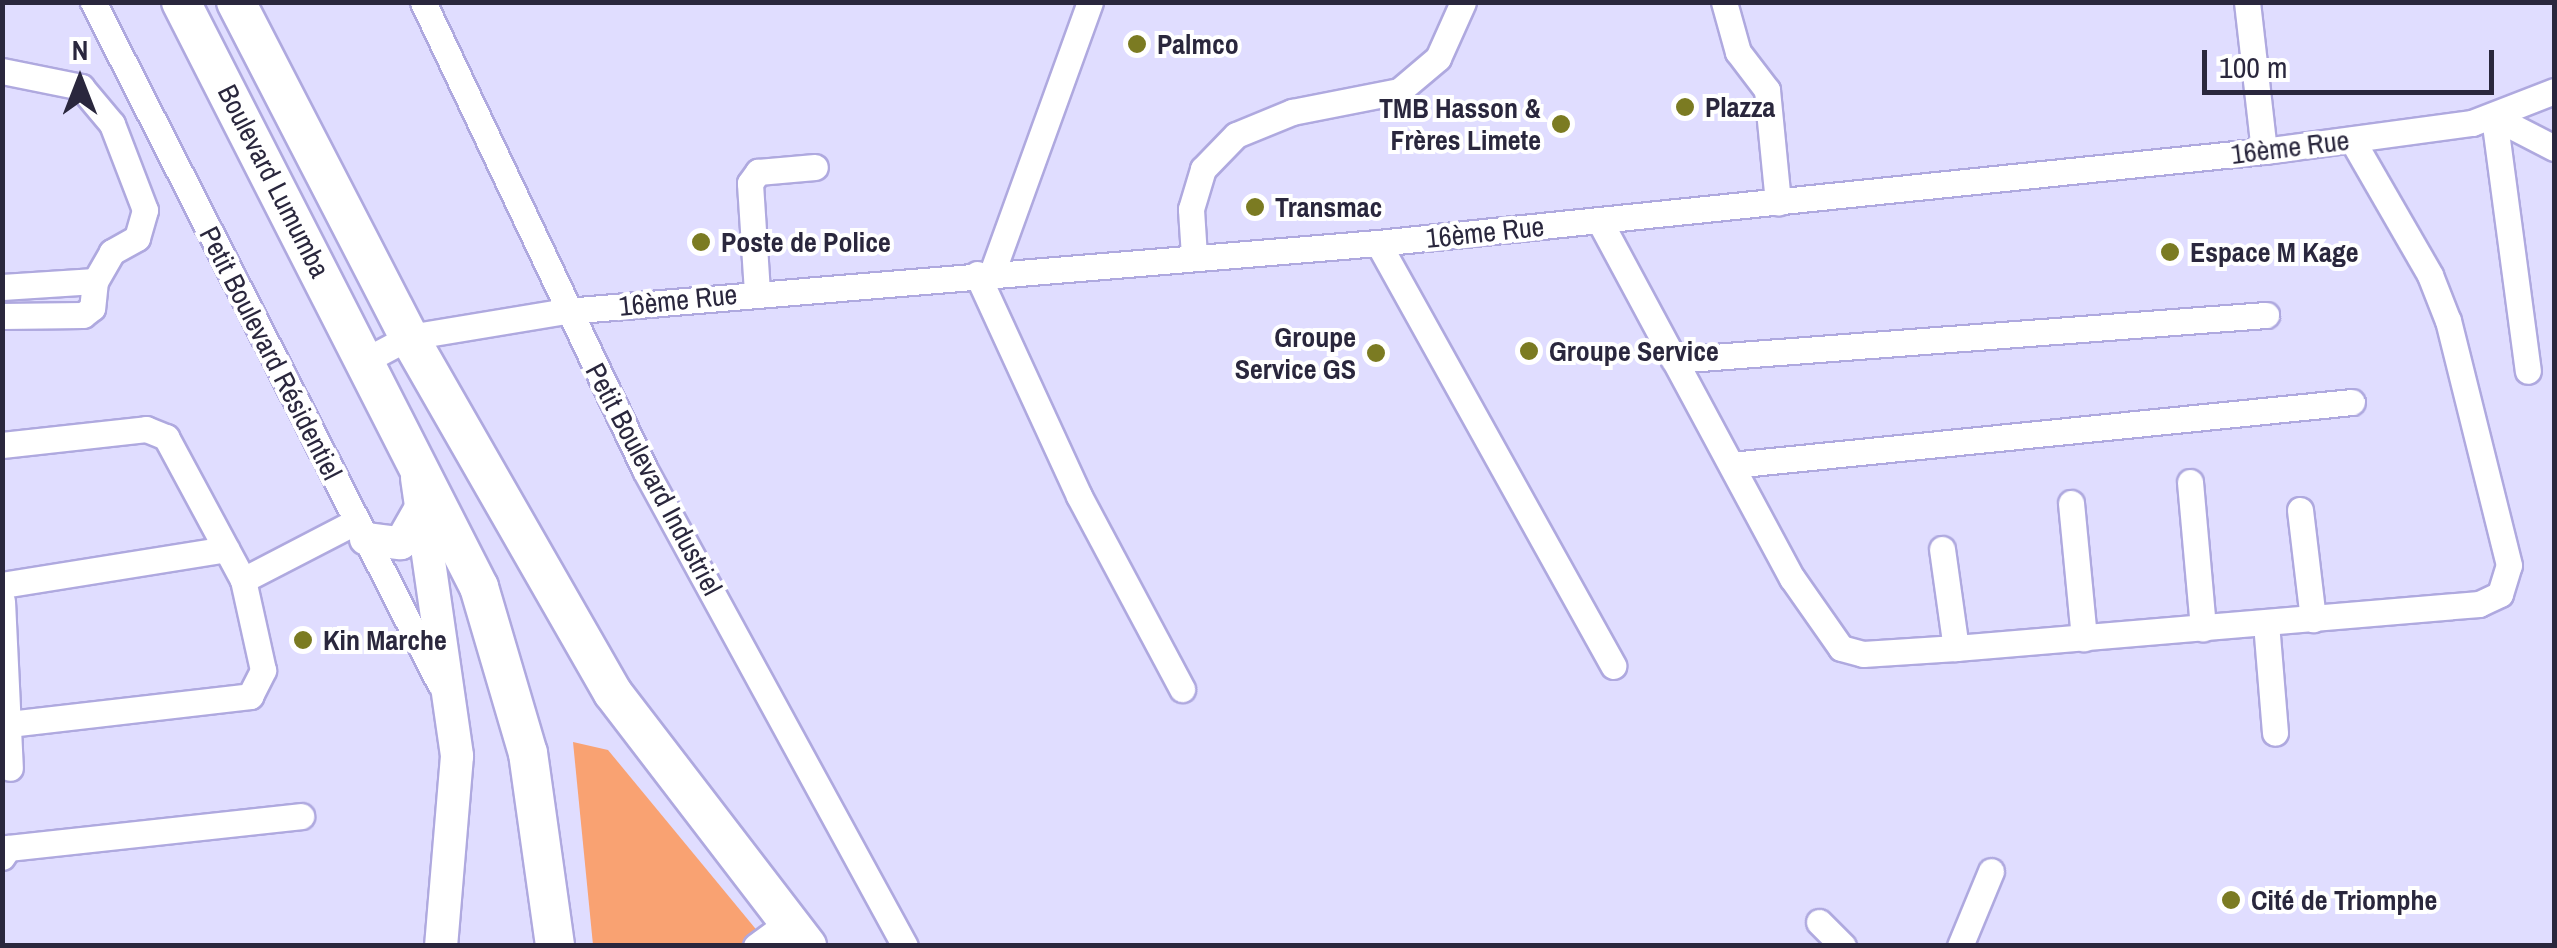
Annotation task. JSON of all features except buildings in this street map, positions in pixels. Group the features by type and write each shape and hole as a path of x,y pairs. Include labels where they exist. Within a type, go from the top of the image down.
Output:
{"highway":[{"name":"Boulevard Lumumba","path":"181,2 411,444 472,571 505,664 547,854 555,946"},
{"name":"Boulevard Lumumba","path":"236,2 408,337 612,693 798,934"}],"main road":[{"path":"411,444 456,756 440,946"},
{"path":"362,530 381,546 401,543 422,506"}],"street":[{"name":"Petit Boulevard Résidentiel","path":"93,2 450,702"},
{"name":"Petit Boulevard Industriel","path":"423,2 566,311 905,946"},
{"path":"1090,2 985,272 1079,496 1182,689"},
{"path":"1194,256 1191,209 1203,169 1236,135 1292,112 1399,91 1438,58 1462,2"},
{"path":"1724,2 1738,52 1767,90 1778,202"},
{"path":"2247,2 2264,151"},
{"path":"2,70 81,87 112,124 145,210 137,238 112,252 95,281 92,308 84,316 2,316"},
{"name":"16ème Rue","path":"366,360 408,337 566,311 985,272 1378,243 2264,151 2494,117 2554,91"},
{"path":"2494,117 2554,148"},
{"path":"2494,117 2528,371"},
{"path":"1599,220 1792,578 1840,648 1863,654 1956,648 2479,604 2500,594 2509,565 2448,321 2430,275 2352,140"},
{"path":"758,292 750,183 758,172 815,167"},
{"path":"1378,243 1613,666"},
{"path":"2,286 95,281"},
{"path":"1674,360 2266,315"},
{"path":"1732,465 2352,402"},
{"path":"2,445 146,429 166,436 242,580 263,670 250,696 8,724"},
{"path":"2190,482 2203,628"},
{"path":"2071,503 2084,638"},
{"path":"2300,510 2313,619"},
{"path":"242,580 362,530"},
{"path":"2,585 226,549"},
{"path":"1942,549 1956,648"},
{"path":"2,601 10,768"},
{"path":"2266,622 2275,733"},
{"path":"2,856 8,848 301,816"},
{"path":"1960,946 1991,870"},
{"path":"1818,922 1843,946"},
{"path":"756,946 798,934"}],"shaded area":[{"path":"573,742 608,750 769,945 593,945"}],"place":[{"name":"Palmco","path":"1137,44"},
{"name":"Plazza","path":"1685,107"},
{"name":"TMB Hasson & Frères Limete","path":"1561,124"},
{"name":"Transmac","path":"1255,207"},
{"name":"Poste de Police","path":"701,242"},
{"name":"Espace M Kage","path":"2170,252"},
{"name":"Groupe Service","path":"1529,351"},
{"name":"Groupe Service GS","path":"1376,353"},
{"name":"Kin Marche","path":"303,640"},
{"name":"Cité de Triomphe","path":"2231,900"}]}
